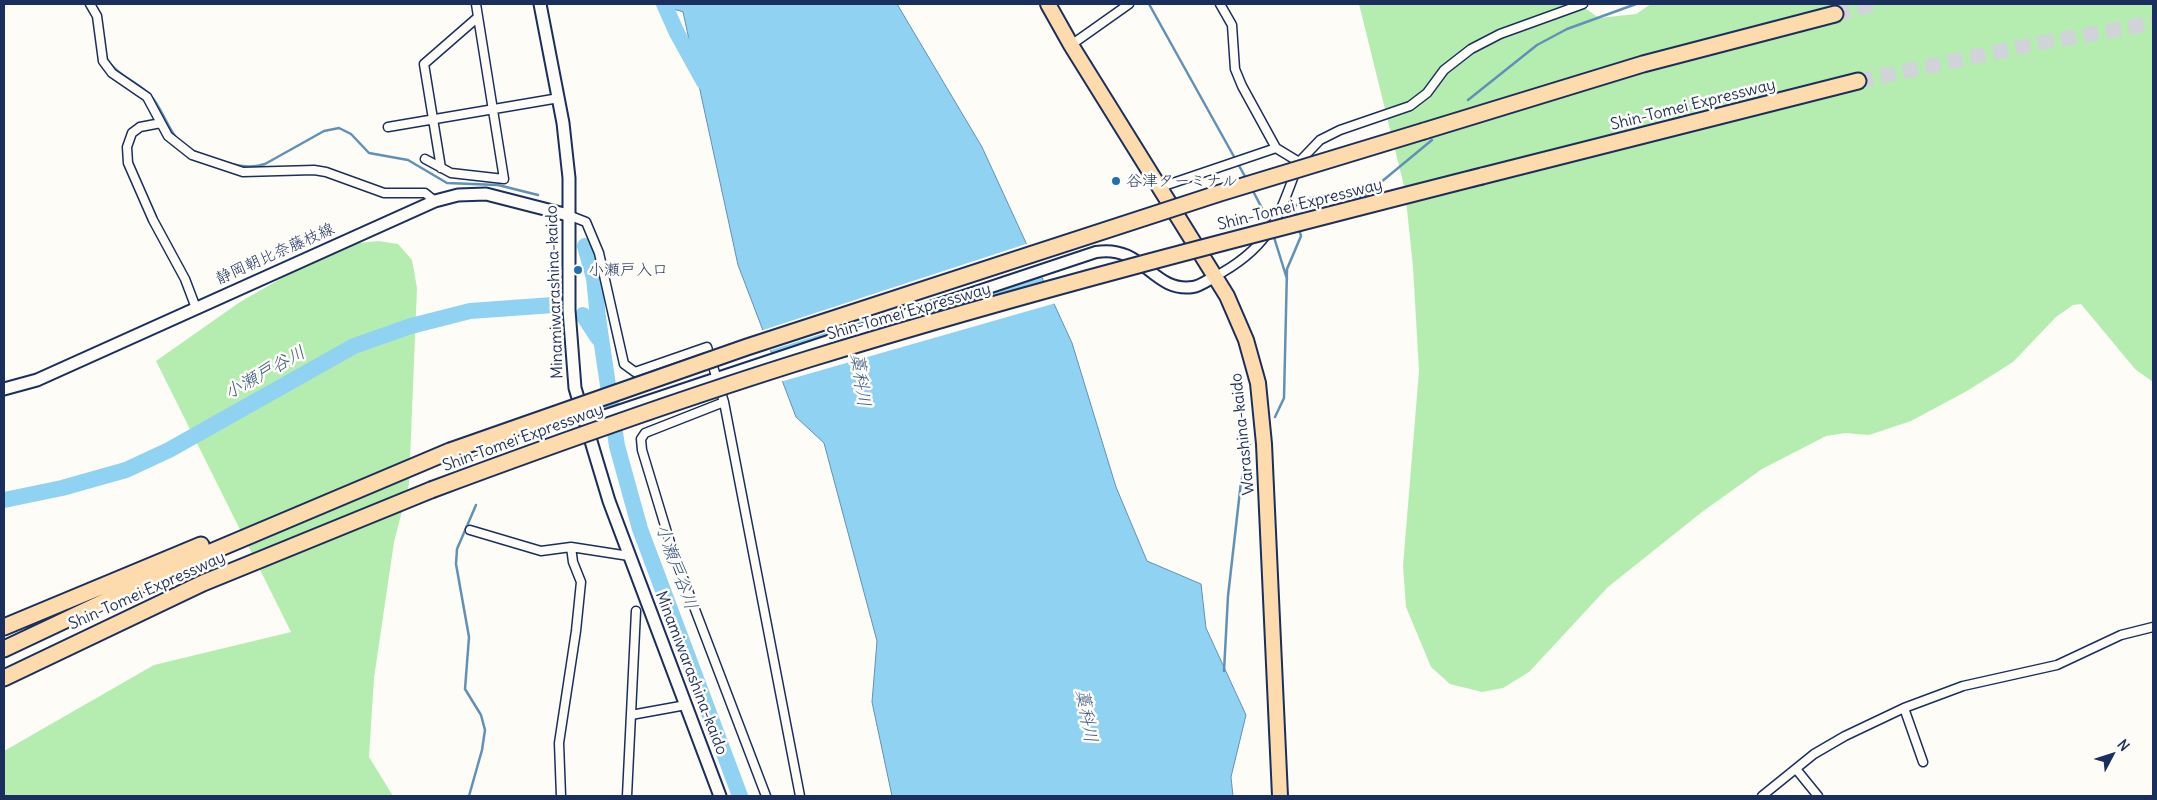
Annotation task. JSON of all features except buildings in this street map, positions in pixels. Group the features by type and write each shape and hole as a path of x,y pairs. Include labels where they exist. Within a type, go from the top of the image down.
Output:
{"highway":[{"name":"Warashina-kaido","path":"1048,4 1070,45 1239,320 1258,383 1264,444 1280,796"},
{"name":"Shin-Tomei Expressway","path":"4,649 199,557 450,451 747,347 1220,193 1643,64 1835,14"},
{"name":"Shin-Tomei Expressway","path":"4,678 203,583 431,490 640,414 868,341 1190,251 1858,81"},
{"path":"4,627 206,544 364,486"}],"main road":[{"name":"Minamiwarashina-kaido","path":"540,4 558,98 569,178 569,310 575,388 609,501 720,796"},
{"name":"静岡朝比奈藤枝線","path":"4,389 36,380 434,201 458,195 486,194 568,215"}],"street":[{"path":"90,4 97,16 103,61 112,73 147,97 168,136 192,155 230,169 258,173 314,170 384,193 425,193 434,201"},
{"path":"425,159 451,173 504,179 476,4"},
{"path":"1070,45 1129,4"},
{"path":"1220,4 1228,14 1232,25 1235,69 1276,148 1299,162"},
{"path":"585,422 1096,252 1110,250 1128,254 1156,276 1174,286 1194,287 1234,266 1267,237 1279,216 1299,162 1320,140 1340,130 1410,106 1427,93 1444,70 1471,49 1500,34 1582,4"},
{"path":"441,168 424,64 478,17"},
{"path":"388,127 558,98"},
{"path":"161,123 140,127 132,133 128,147 128,163 153,220 185,279 196,308"},
{"path":"1158,188 1276,148"},
{"path":"568,215 586,222 599,253 624,364 636,372 707,347 724,402 800,796"},
{"path":"724,402 645,433 641,439 642,450 672,549 766,796"},
{"path":"470,530 541,551 571,547 629,556"},
{"path":"561,796 559,743 576,631 581,582 573,562 571,547"},
{"path":"627,796 636,611"},
{"path":"1762,796 1814,754 1845,736 1904,708 1963,686 2057,665 2121,635 2153,627"},
{"path":"631,715 686,705"},
{"path":"1904,708 1923,762"},
{"path":"1796,768 1818,796"}],"green space":[{"path":"1359,4 1579,4 1599,18 1636,14 1651,4 2153,4 2153,382 2135,369 2081,304 2073,305 2056,317 2013,362 1967,391 1911,421 1869,435 1845,433 1826,436 1762,469 1702,512 1608,587 1529,672 1503,688 1482,692 1450,684 1431,667 1406,607 1403,566 1419,371 1413,267 1405,190"},
{"path":"378,241 398,244 412,260 417,288 409,484 394,542 374,678 369,757 393,796 4,796 4,751 154,665 291,632 156,361 240,302 329,251 350,244"}],"water":[{"path":"654,4 897,4 982,147 1072,343 1116,487 1147,561 1201,584 1206,628 1246,715 1231,777 1233,796 892,796 872,702 877,641 824,443 796,417 738,265 683,12"}],"pier":[{"path":"1029,243 1039,265 768,351 760,331"},
{"path":"1046,281 1056,303 780,382 772,361"}],"waterway":[{"name":"藁科川","path":"664,4 677,33 704,82"},
{"path":"1149,4 1247,180"},
{"path":"1468,100 1537,45 1567,29 1636,4"},
{"path":"100,15 102,27"},
{"path":"106,57 114,68 143,88 152,97 178,140"},
{"path":"188,148 226,163 256,166 265,164 324,131 339,128 351,134 369,153 408,160 447,183 498,185 538,195"},
{"path":"1296,219 1295,206 1310,198 1328,195 1363,197 1432,140"},
{"path":"1252,189 1270,224"},
{"path":"1275,417 1284,398 1287,269 1301,236 1299,229"},
{"path":"1273,234 1287,279"},
{"name":"小瀬戸谷川","path":"585,246 594,278 617,446 640,529 740,796"},
{"name":"小瀬戸谷川","path":"4,500 62,488 126,470 169,450 354,346 411,326 470,311 553,305"},
{"name":"小瀬戸谷川","path":"583,315 598,338"},
{"path":"1224,671 1228,596 1241,482 1250,445"},
{"path":"469,796 482,750 485,730 481,715 465,689 469,637 456,564 457,549 476,505"}],"tunnel":[{"path":"1835,14 1875,4"},
{"path":"1858,81 2034,44 2153,23"}],"place":[{"name":"谷津ターミナル","path":"1116,181"},
{"name":"小瀬戸入口","path":"578,270"}]}
